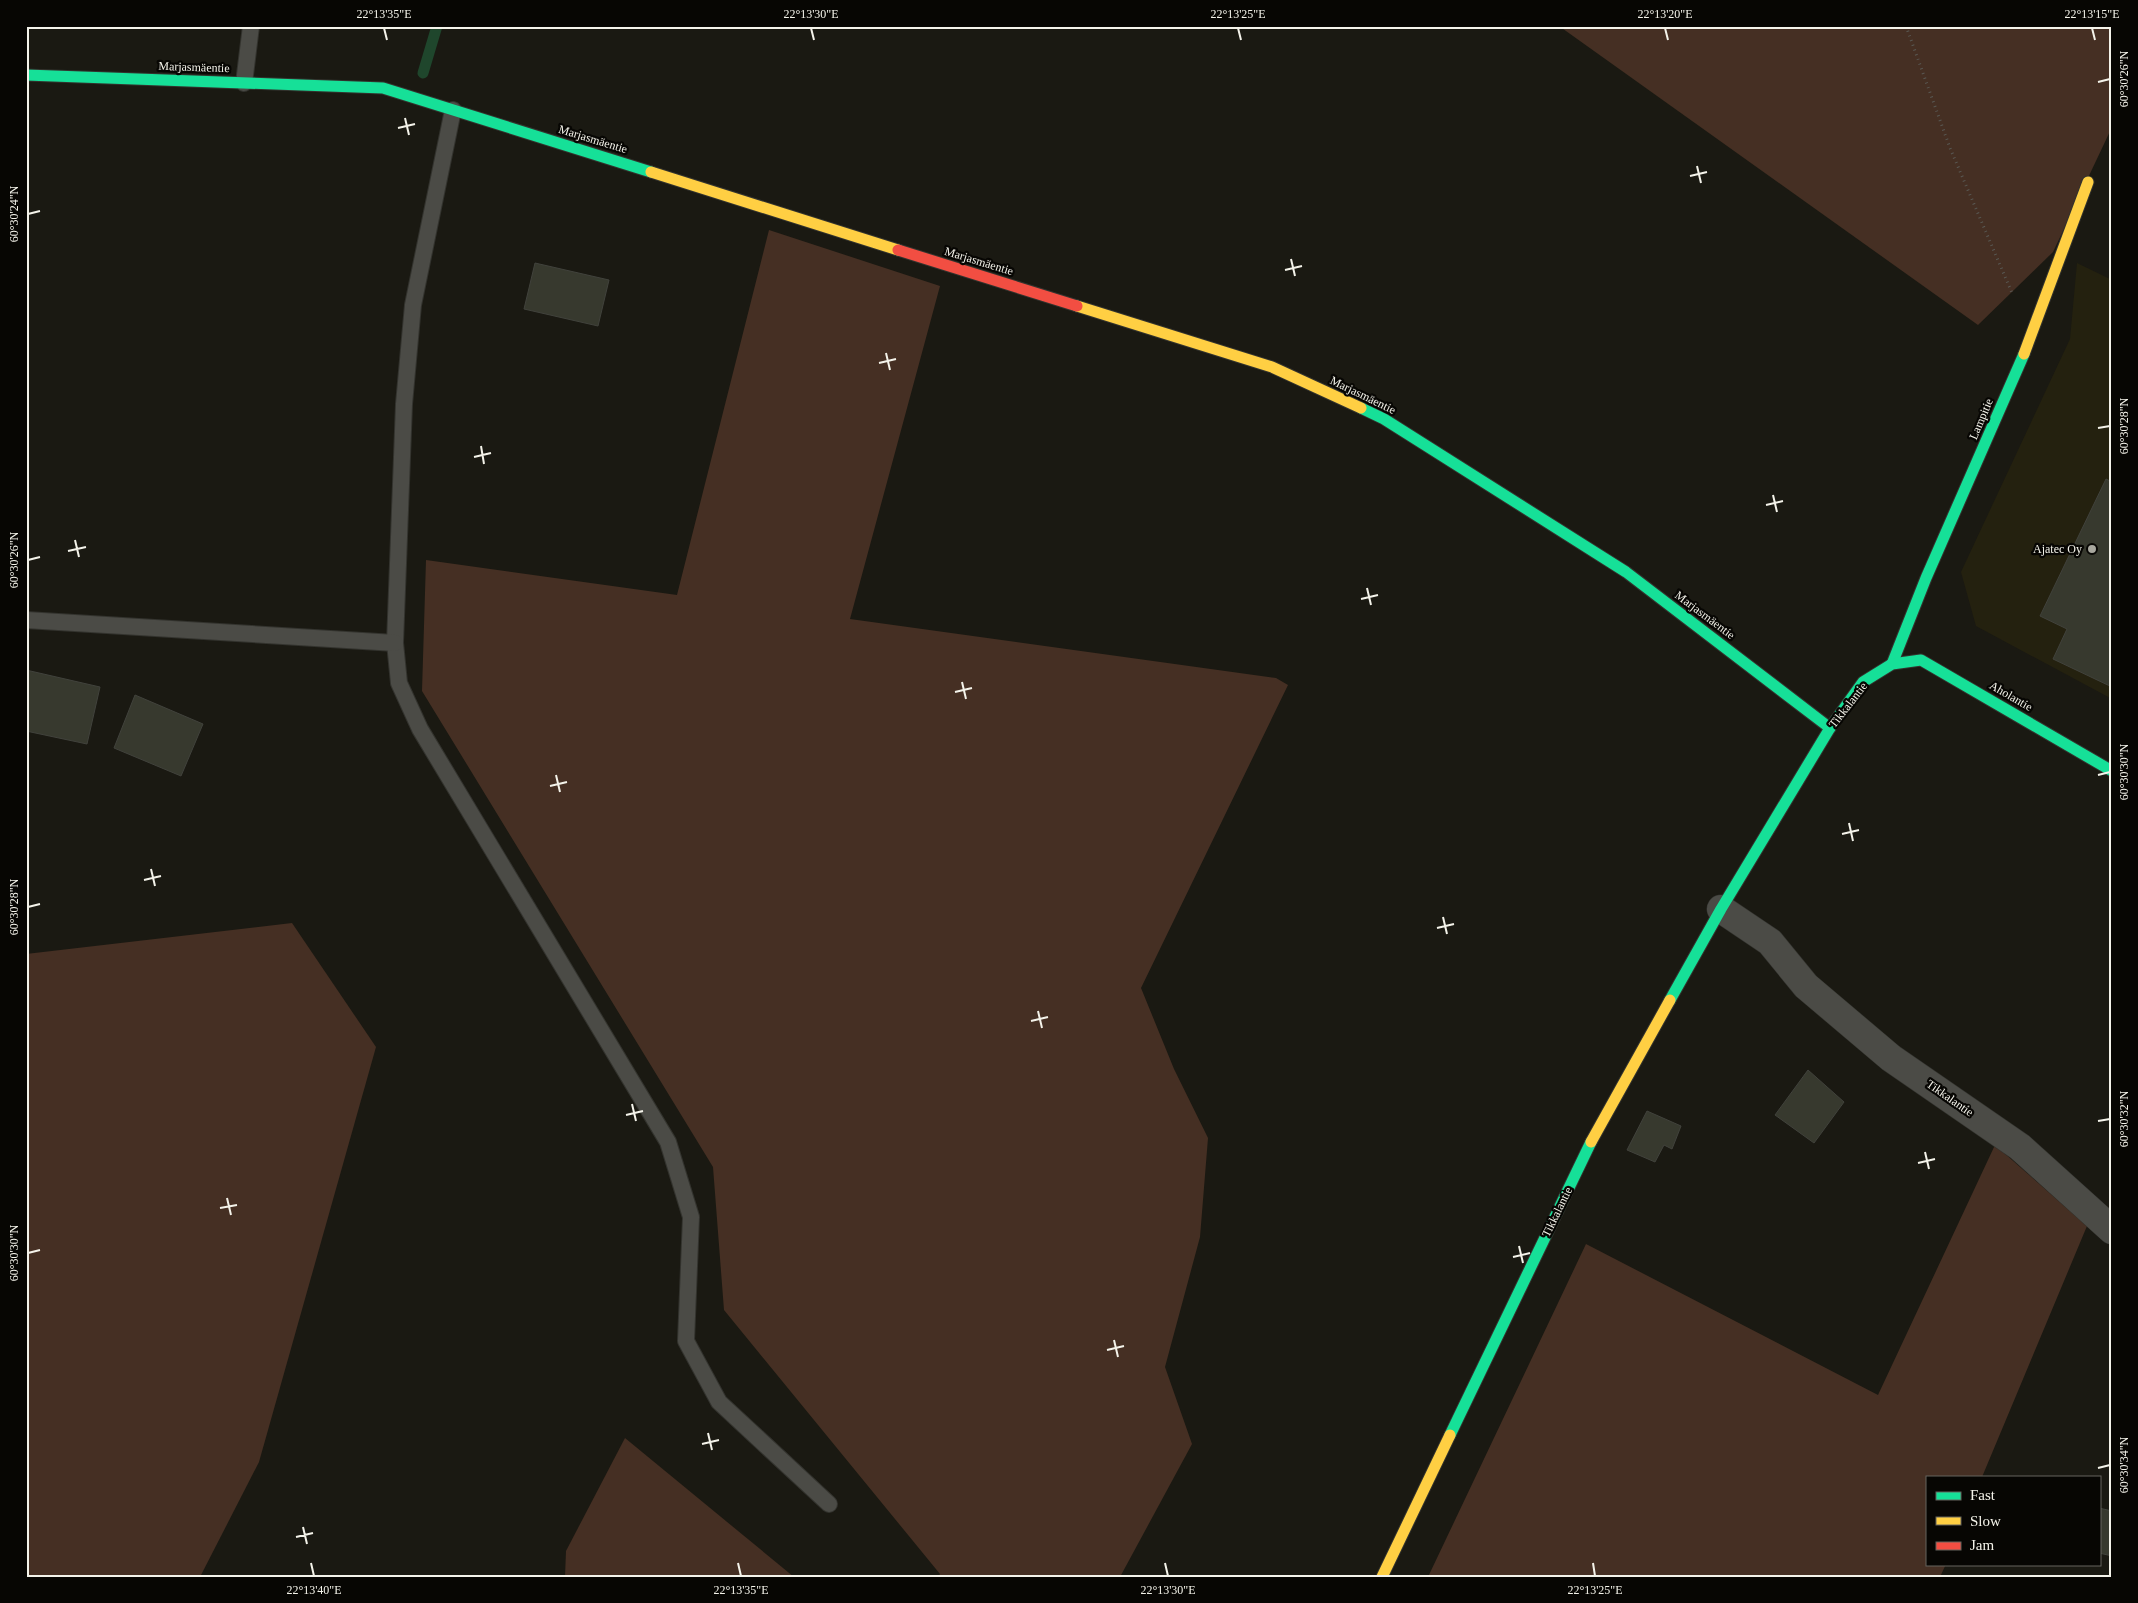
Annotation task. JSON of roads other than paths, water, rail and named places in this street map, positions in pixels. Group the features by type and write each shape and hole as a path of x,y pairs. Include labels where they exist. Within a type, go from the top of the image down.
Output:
{"street":[{"name":"Marjasmäentie","path":"26,75 382,88 1272,367 1384,419 1626,572 1830,728"},
{"name":"Lampitie","path":"1892,664 1926,578 2031,337 2088,182"},
{"name":"Aholantie","path":"1892,664 1921,660 2112,771"},
{"name":"Tikkalantie","path":"1382,1577 1582,1160 1721,909 1830,728 1863,682 1892,664"},
{"name":"Tikkalantie","path":"1721,909 1770,942 1806,986 1891,1058 2020,1147 2112,1230"}],"lane":[{"path":"244,83 251,26"},
{"path":"453,110 413,305 404,404 395,644 399,683 420,729 668,1142 692,1217 686,1341 719,1402 829,1504"},
{"path":"26,620 395,644"}],"waterway":[{"path":"423,73 437,26"}],"place":[{"name":"Ajatec Oy","path":"2092,549"}]}
